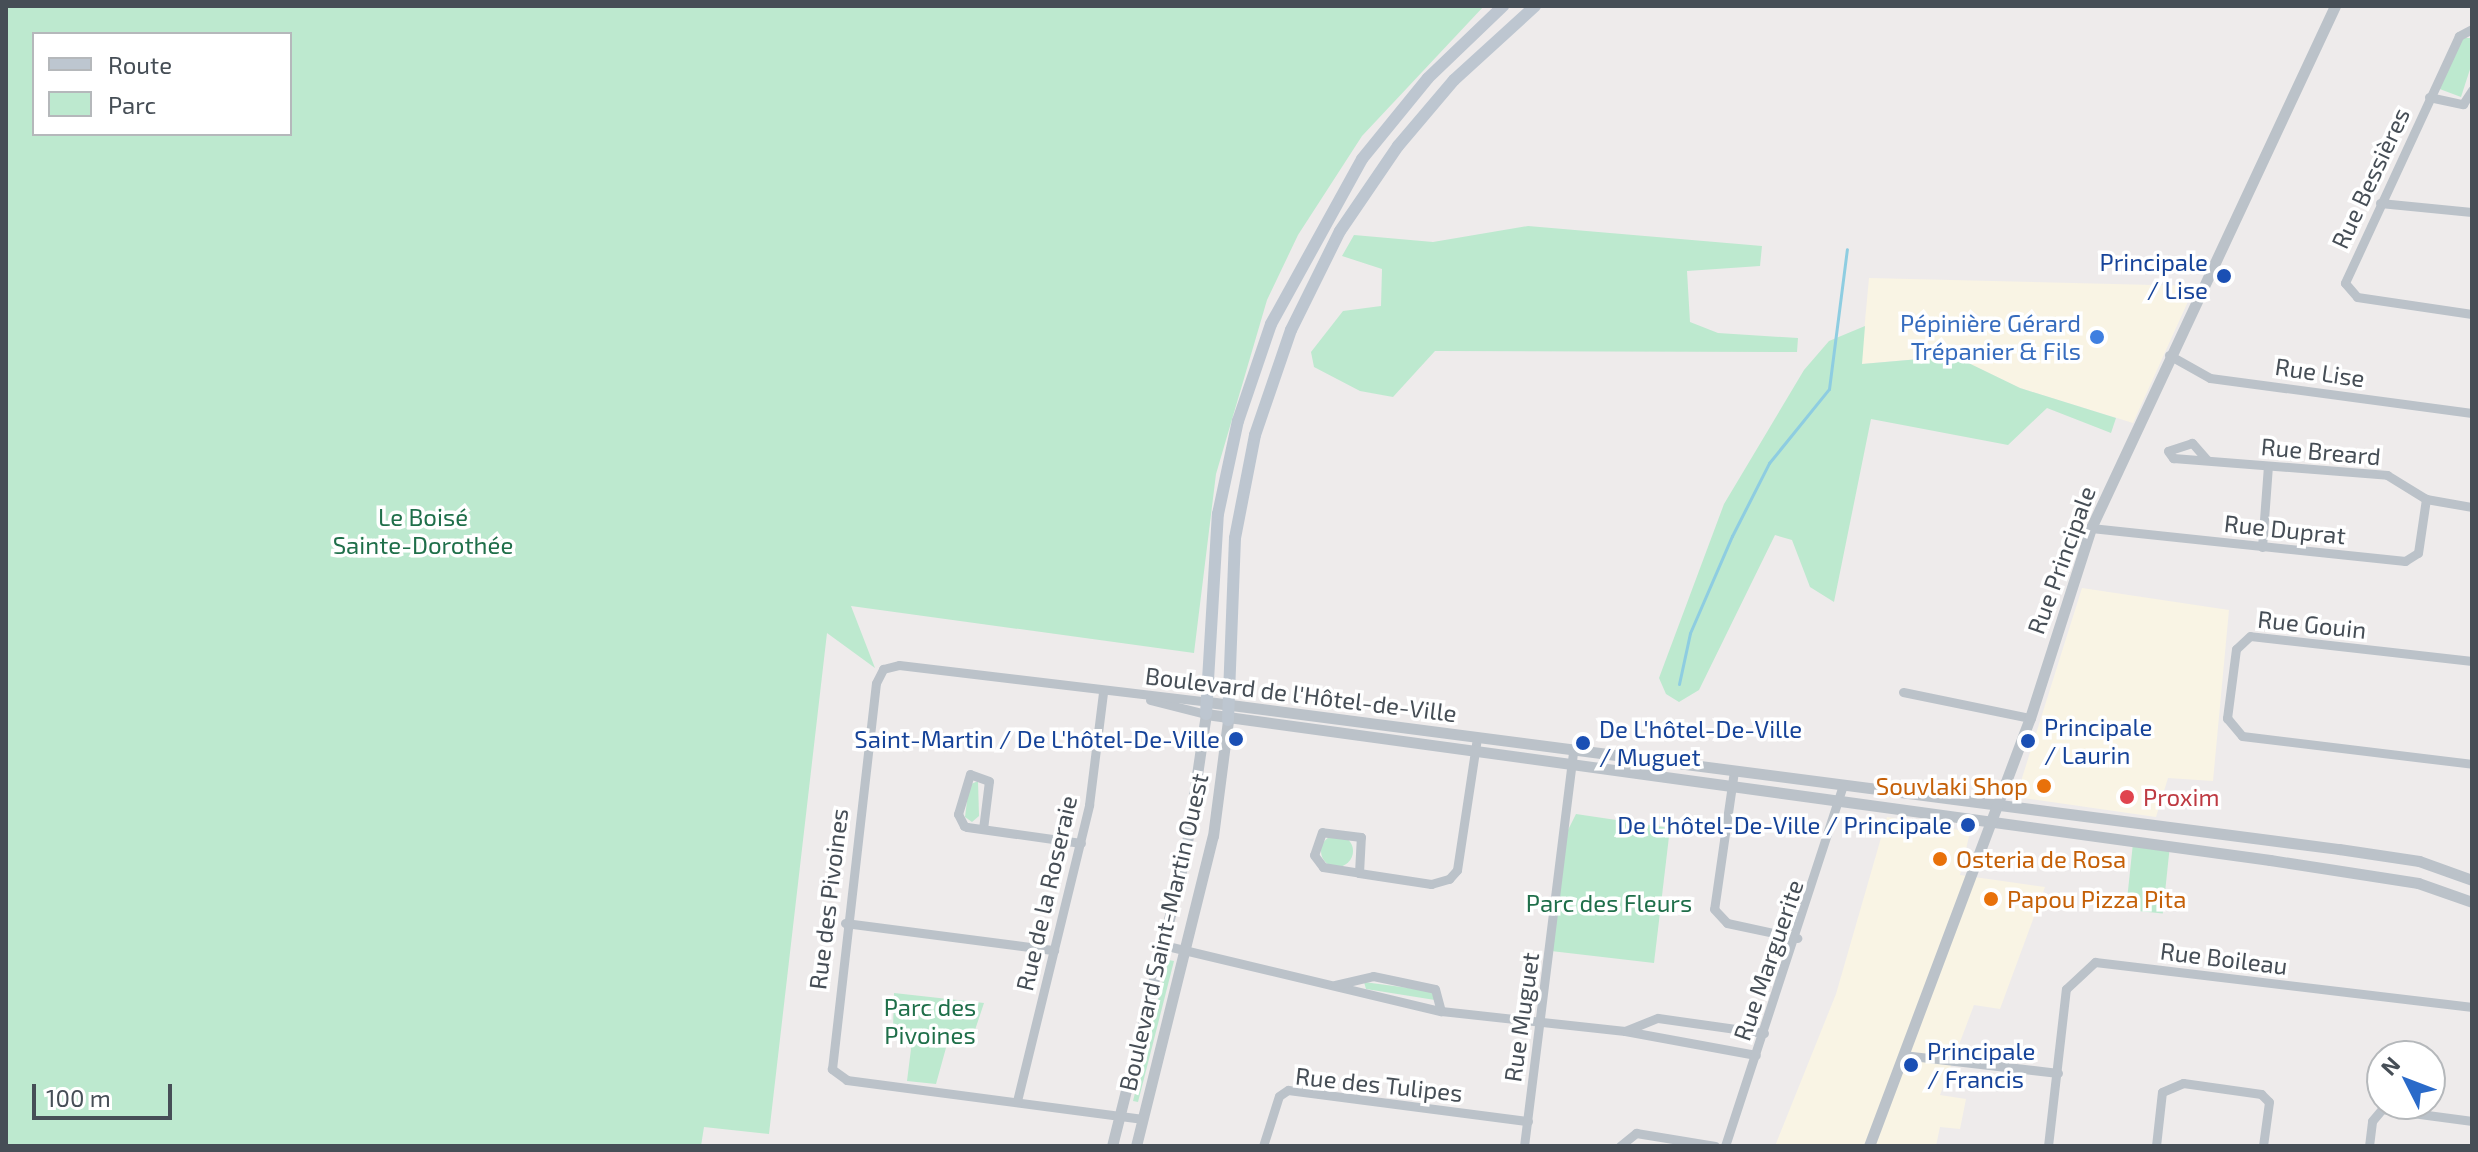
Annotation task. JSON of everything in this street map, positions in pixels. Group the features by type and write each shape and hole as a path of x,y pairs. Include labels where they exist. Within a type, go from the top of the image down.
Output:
{"main road":[{"name":"Boulevard Saint-Martin Ouest","path":"1207,708 1219,504 1271,324 1362,159 1428,78 1503,6"},
{"name":"Boulevard Saint-Martin Ouest","path":"1229,713 1237,524 1259,421 1297,317 1340,231 1405,137 1535,6"}],"street":[{"name":"Rue Principale","path":"1869,1146 2030,718 2091,528 2169,355 2335,6"},
{"name":"Rue Bessières","path":"2472,29 2459,36 2347,274 2348,291 2472,314"},
{"name":"Rue Bessières","path":"2429,97 2463,104 2472,90"},
{"path":"2380,203 2472,212"},
{"name":"Rue Lise","path":"2169,355 2210,378 2472,413"},
{"name":"Rue Breard","path":"2207,460 2387,475 2426,499 2472,507"},
{"path":"2262,547 2268,466"},
{"name":"Rue Duprat","path":"2091,528 2262,547 2414,559 2426,499"},
{"name":"Rue Gouin","path":"2472,661 2242,638 2231,729 2472,764"},
{"name":"Rue des Pivoines","path":"1131,695 899,665 883,669 845,923 829,1058 835,1073 847,1080 1143,1119"},
{"name":"Rue de la Roseraie","path":"1017,1101 1081,843 1103,692"},
{"path":"1903,692 2030,718"},
{"name":"Boulevard de l'Hôtel-de-Ville","path":"1131,695 1475,752 1841,799 1991,824 2418,883 2472,902"},
{"name":"Boulevard Saint-Martin Ouest","path":"1112,1146 1194,811 1207,708"},
{"name":"Boulevard de l'Hôtel-de-Ville","path":"1229,713 1477,738 2419,861 2472,880"},
{"name":"Boulevard Saint-Martin Ouest","path":"1136,1146 1213,836 1229,713"},
{"path":"1359,873 1361,837 1322,832 1317,862 1359,873 1431,884 1449,879 1457,870 1477,738"},
{"name":"Rue Muguet","path":"1524,1146 1573,751"},
{"path":"1734,771 1714,909 1727,923 1797,938"},
{"path":"983,829 989,781 970,774 958,818 983,829 1081,843"},
{"name":"Rue Marguerite","path":"1725,1146 1797,938 1843,785"},
{"path":"2081,837 2085,819"},
{"path":"2116,840 2118,822"},
{"path":"845,923 1054,950"},
{"path":"1163,945 1441,1011 1625,1031 1756,1055"},
{"name":"Rue Boileau","path":"2048,1146 2066,989 2095,962 2472,1007"},
{"path":"1333,986 1373,976 1435,989 1441,1011"},
{"path":"1625,1031 1658,1018 1764,1033"},
{"path":"1903,1055 2058,1073"},
{"path":"2156,1146 2162,1092 2183,1083 2261,1094 2269,1102 2263,1146"},
{"name":"Rue des Tulipes","path":"1263,1146 1279,1096 1288,1090 1528,1121"},
{"path":"2369,1146 2372,1121 2382,1109 2472,1121"},
{"path":"1620,1146 1636,1133 1715,1146"}],"shaded area":[{"path":"1869,278 2195,286 2133,423 2020,388 1954,356 1861,364"},
{"path":"2082,588 2229,610 2213,781 2168,778 2156,817 2016,797"},
{"path":"1887,817 1970,832 1960,875 2045,887 2000,1009 1974,1005 1940,1095 1966,1099 1960,1129 1940,1127 1936,1146 1775,1146 1836,994"}],"green space":[{"name":"Le Boisé Sainte-Dorothée","path":"6,6 1484,6 1362,136 1298,235 1267,300 1216,474 1194,653 851,606 875,668 827,633 769,1134 704,1127 701,1146 6,1146"},
{"path":"2462,38 2472,38 2472,63 2461,97 2437,88"},
{"path":"1528,226 1762,246 1760,266 1687,271 1690,322 1718,333 1798,338 1797,352 1435,351 1393,397 1360,391 1314,367 1311,352 1343,311 1381,306 1382,269 1342,256 1354,235 1433,242"},
{"path":"1865,326 1862,364 1954,356 2020,388 2116,418 2111,433 2047,408 2008,445 1871,419 1834,602 1810,587 1792,540 1775,535 1699,690 1679,702 1666,694 1659,678 1724,504 1804,370 1829,341"},
{"path":"978,781 979,816 972,822 965,817 969,785"},
{"name":"Parc des Fleurs","path":"1576,814 1670,828 1654,963 1551,951 1566,834"},
{"path":"1337,835 1348,840 1353,851 1348,862 1337,867 1326,862 1321,851 1326,840"},
{"path":"2133,843 2170,847 2163,914 2126,910"},
{"path":"1168,960 1174,961 1138,1102 1133,1101"},
{"path":"1364,982 1431,991 1435,1000 1366,989"},
{"name":"Parc des Pivoines","path":"894,993 984,1003 971,1042 949,1037 936,1084 907,1081 911,1049 908,1031 893,1030"}],"waterway":[{"path":"1679,684 1690,633 1732,536 1769,463 1829,389 1847,249"}],"place":[{"name":"Principale / Lise","path":"2224,276"},
{"name":"Pépinière Gérard Trépanier & Fils","path":"2097,337"},
{"name":"Saint-Martin / De L'hôtel-De-Ville","path":"1236,739"},
{"name":"Principale / Laurin","path":"2028,741"},
{"name":"De L'hôtel-De-Ville / Muguet","path":"1583,743"},
{"name":"Souvlaki Shop","path":"2044,786"},
{"name":"Proxim","path":"2127,797"},
{"name":"De L'hôtel-De-Ville / Principale","path":"1968,825"},
{"name":"Osteria de Rosa","path":"1940,859"},
{"name":"Papou Pizza Pita","path":"1991,899"},
{"name":"Principale / Francis","path":"1911,1065"}]}
